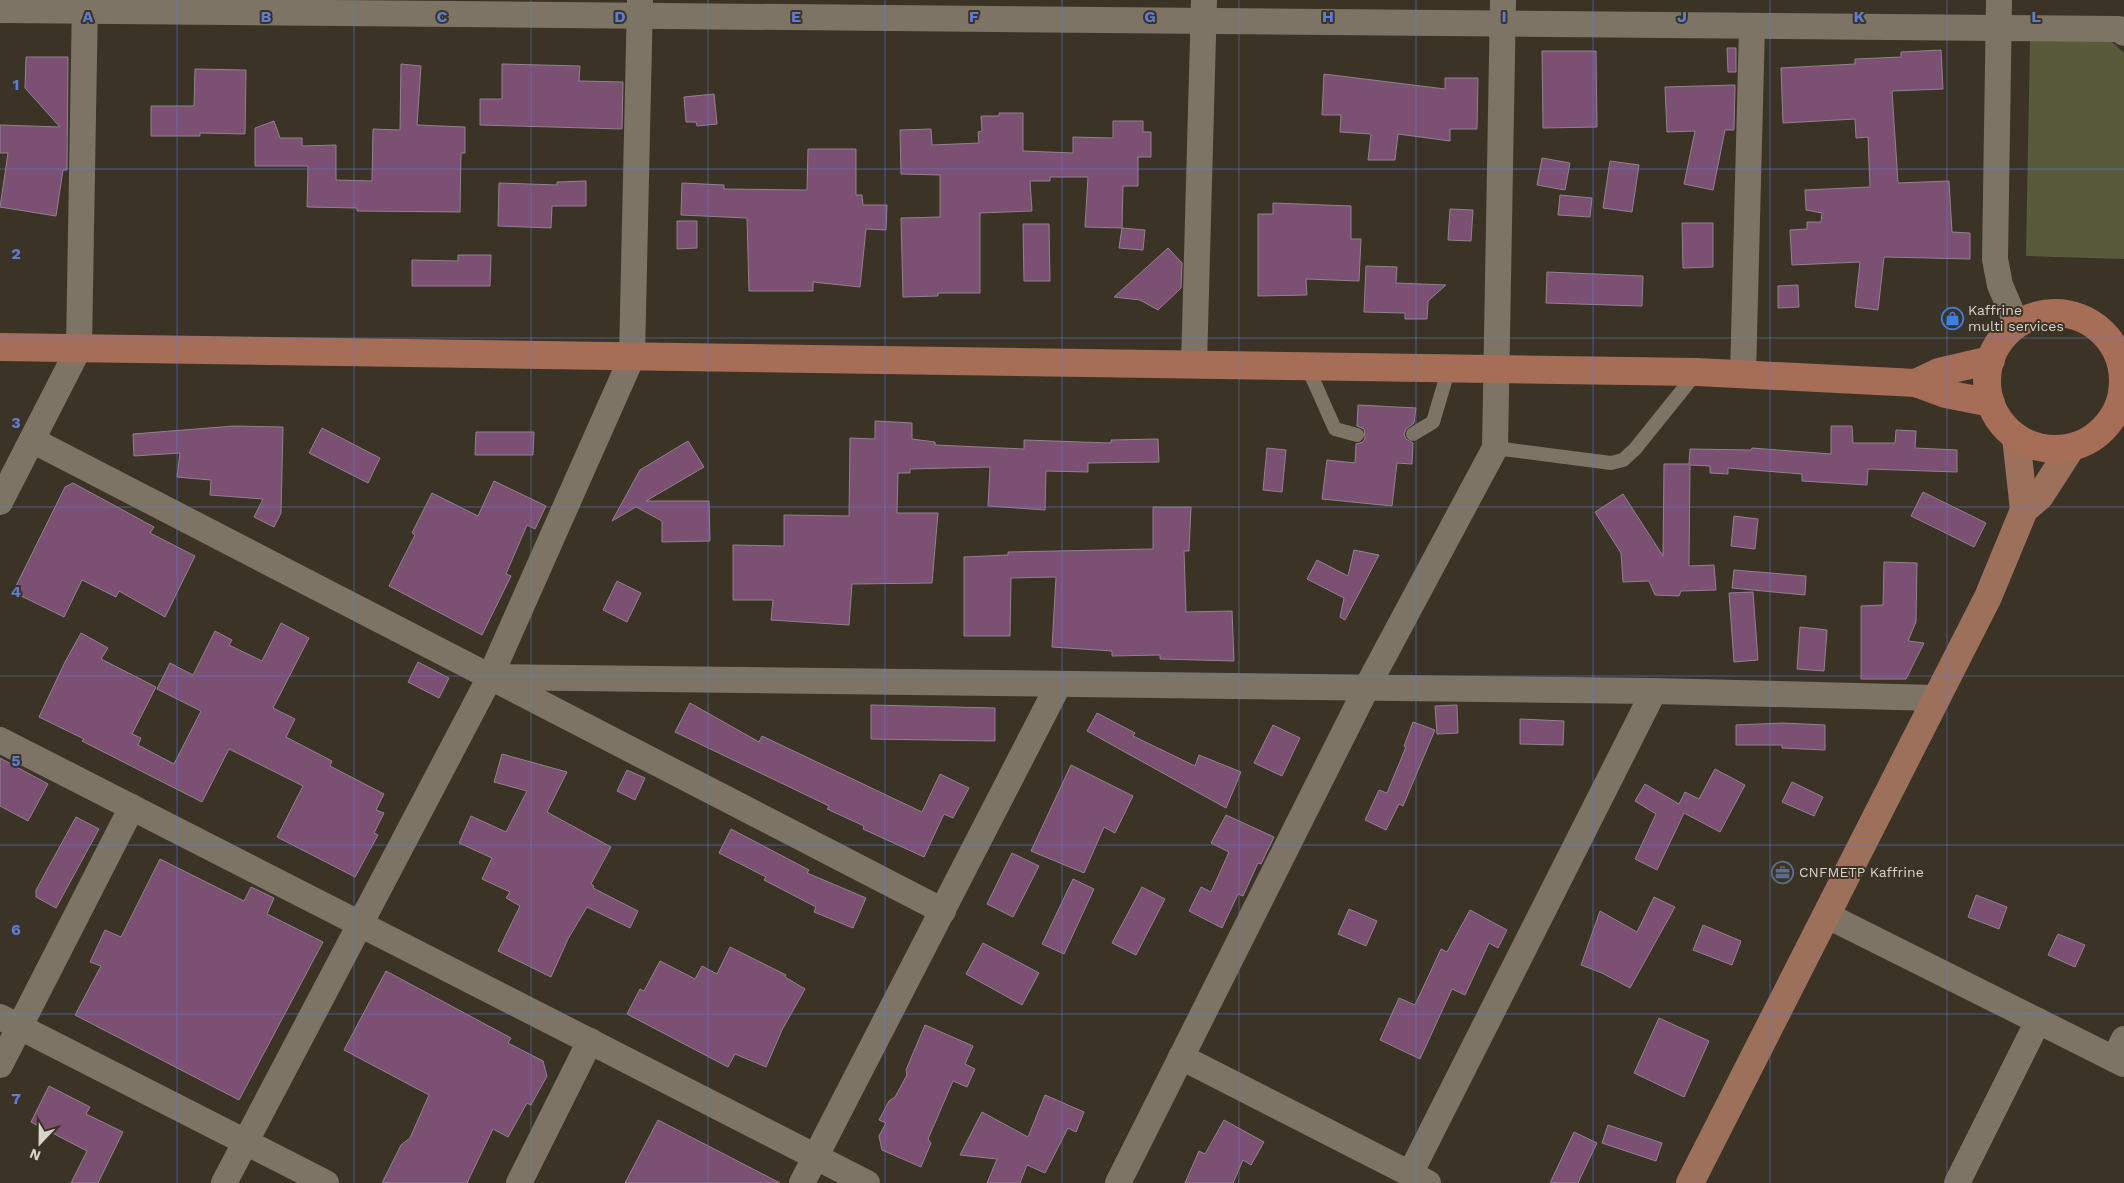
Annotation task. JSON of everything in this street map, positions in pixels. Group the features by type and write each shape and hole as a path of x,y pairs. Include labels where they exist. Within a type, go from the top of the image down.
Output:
{"highway":[{"path":"2049,314 2077,317 2095,327 2110,342 2122,362 2124,383 2117,419 2093,438 2071,448 2052,450 2033,446 2016,437 2000,421 1990,403 1987,381 1990,360 2000,341 2017,325 2036,316 2049,314"},
{"path":"0,347 1697,372 1916,383 1946,394 1990,403"},
{"path":"1916,383 1939,372 1990,360"}],"main road":[{"path":"2016,437 2024,510"},
{"path":"1690,1183 1988,596 2024,510 2040,496 2071,448"}],"street":[{"path":"1999,0 1995,260 2000,285 2017,325"},
{"path":"0,10 85,5 1503,12 1752,26 2120,30 2124,33"},
{"path":"0,502 79,348 85,5"},
{"path":"224,1183 490,677 632,357 640,8"},
{"path":"1194,365 1204,11"},
{"path":"1118,1183 1367,687 1496,448 1503,12"},
{"path":"1743,375 1752,26"},
{"path":"32,440 943,911"},
{"path":"490,677 1654,691 1936,698"},
{"path":"802,1183 1059,684"},
{"path":"1181,1057 1419,1178 1654,691"},
{"path":"0,740 867,1183"},
{"path":"0,1065 10,1022 132,808"},
{"path":"1826,915 2038,1021 2121,1054"},
{"path":"1957,1183 2038,1021"},
{"path":"10,1022 326,1183"},
{"path":"518,1183 590,1042"}],"lane":[{"path":"1307,366 1335,429 1357,435"},
{"path":"1413,434 1433,422 1449,368"},
{"path":"1496,448 1611,463 1623,460 1635,449 1697,372"}],"green space":[{"path":"2030,38 2111,41 2124,53 2124,259 2026,256"}],"building":[{"path":"1727,48 1736,48 1736,72 1728,72"},
{"path":"1941,50 1943,89 1892,91 1898,183 1949,181 1952,232 1970,233 1970,259 1884,257 1878,310 1855,307 1860,262 1792,265 1790,230 1807,229 1807,222 1821,222 1822,213 1806,210 1805,190 1870,187 1868,137 1856,138 1855,119 1783,123 1781,68 1855,64 1855,59 1901,57 1901,52"},
{"path":"1542,51 1596,51 1597,127 1543,128"},
{"path":"26,57 68,57 67,170 63,170 56,216 0,207 8,153 0,153 0,125 60,127 25,88"},
{"path":"401,64 421,66 417,125 465,127 465,153 461,153 460,212 357,211 357,208 307,207 308,166 255,166 255,128 274,121 280,138 302,138 302,146 336,145 336,180 372,181 373,129 400,130"},
{"path":"502,64 580,66 579,81 623,82 622,129 480,125 480,99 502,99"},
{"path":"195,69 246,70 245,134 200,133 200,136 151,136 151,106 194,106"},
{"path":"1324,74 1445,89 1445,78 1478,78 1477,129 1450,129 1450,141 1398,134 1395,160 1368,160 1371,134 1340,132 1341,115 1322,115"},
{"path":"1735,85 1734,130 1725,130 1713,190 1684,184 1695,131 1667,132 1665,87"},
{"path":"714,94 717,124 697,126 696,122 686,122 684,97"},
{"path":"999,113 1023,113 1023,151 1073,153 1073,137 1113,138 1113,121 1143,121 1143,132 1151,132 1151,157 1138,157 1138,186 1123,186 1122,228 1085,227 1088,177 1050,177 1050,181 1030,181 1032,211 980,213 980,293 938,293 938,296 903,297 901,218 940,217 940,175 901,174 900,130 931,129 932,145 979,143 978,132 982,131 981,116 999,116"},
{"path":"808,149 856,149 856,195 862,195 863,205 887,205 886,230 866,229 860,287 813,282 813,291 749,291 747,218 681,215 682,183 724,185 724,189 807,190"},
{"path":"1542,158 1570,163 1565,190 1537,185"},
{"path":"1610,161 1639,165 1632,212 1603,208"},
{"path":"586,181 586,206 552,206 551,228 498,226 499,183 557,185 557,182"},
{"path":"1560,195 1592,198 1590,217 1558,215"},
{"path":"1273,203 1351,206 1351,239 1361,239 1359,281 1306,279 1307,295 1258,296 1258,214 1273,214"},
{"path":"1450,209 1473,210 1471,241 1448,240"},
{"path":"677,221 697,221 697,248 677,249"},
{"path":"1682,223 1713,223 1713,267 1683,268"},
{"path":"1023,224 1049,224 1050,281 1024,281"},
{"path":"1122,228 1145,230 1143,250 1119,248"},
{"path":"1168,248 1182,263 1181,288 1158,310 1140,300 1114,297"},
{"path":"458,255 491,255 490,286 412,286 412,260 458,261"},
{"path":"1366,266 1397,267 1396,283 1446,285 1428,301 1427,319 1405,319 1405,313 1364,312"},
{"path":"1547,272 1643,276 1642,306 1546,303"},
{"path":"1798,285 1799,307 1778,308 1778,286"},
{"path":"1358,405 1416,408 1414,423 1406,429 1404,434 1406,439 1413,443 1412,464 1397,463 1392,506 1322,499 1327,460 1355,463 1356,444 1363,442 1365,438 1364,429 1357,426"},
{"path":"875,421 912,423 912,439 935,442 935,445 1024,449 1024,440 1111,443 1111,440 1158,439 1159,462 1088,463 1088,472 1046,471 1045,510 988,506 990,467 910,469 910,473 898,473 897,513 938,513 932,583 852,584 849,625 771,620 773,600 733,600 733,545 784,546 784,515 849,516 850,438 875,439"},
{"path":"234,426 283,427 281,513 274,527 254,517 263,499 210,495 211,480 177,477 180,453 134,456 133,434"},
{"path":"1831,426 1852,426 1853,443 1895,443 1896,430 1916,431 1915,448 1957,450 1957,472 1868,469 1867,485 1802,481 1802,474 1728,468 1728,474 1710,473 1710,466 1690,465 1689,566 1714,565 1716,590 1681,591 1679,596 1655,595 1649,581 1623,582 1621,553 1595,512 1623,494 1663,556 1664,464 1689,464 1690,449 1751,450 1752,448 1831,454"},
{"path":"322,428 380,458 368,483 309,453"},
{"path":"476,432 534,432 533,455 475,455"},
{"path":"688,441 704,467 646,501 709,501 710,541 662,542 662,521 636,507 612,521 640,470"},
{"path":"1267,448 1286,450 1282,492 1263,490"},
{"path":"494,481 546,506 535,529 527,525 506,574 511,576 482,635 389,586 415,535 412,533 432,493 478,516"},
{"path":"73,483 154,527 150,533 195,556 165,617 119,591 116,597 82,580 64,617 13,592 65,487"},
{"path":"1923,492 1986,523 1974,547 1911,516"},
{"path":"1153,507 1191,507 1189,551 1184,551 1186,612 1232,611 1234,661 1160,659 1160,655 1112,656 1112,651 1052,647 1056,577 1011,578 1010,636 964,636 964,557 1008,555 1008,552 1153,549"},
{"path":"1734,516 1758,519 1755,549 1731,546"},
{"path":"1354,550 1379,555 1345,620 1340,617 1344,598 1307,579 1317,560 1348,576"},
{"path":"1884,562 1917,563 1916,622 1908,641 1924,643 1906,679 1861,679 1861,606 1883,605"},
{"path":"1734,570 1806,576 1805,595 1732,588"},
{"path":"617,581 641,593 627,622 603,610"},
{"path":"1753,592 1758,660 1734,662 1729,593"},
{"path":"281,623 309,638 273,708 295,719 286,737 332,761 330,766 384,794 376,810 384,813 374,833 378,835 355,877 277,837 303,786 229,749 202,802 39,717 81,633 108,648 101,659 156,687 132,734 141,738 138,745 174,764 201,711 157,689 170,663 193,675 215,631 232,640 229,645 262,661"},
{"path":"1800,627 1827,630 1824,671 1797,669"},
{"path":"418,662 449,678 439,698 408,682"},
{"path":"690,703 759,742 762,736 922,812 940,774 969,788 953,818 944,814 924,857 863,829 864,826 827,809 829,806 675,732"},
{"path":"871,705 995,708 995,741 871,739"},
{"path":"1457,705 1458,733 1437,734 1435,706"},
{"path":"1097,713 1135,733 1133,736 1195,766 1199,755 1241,772 1226,808 1087,731"},
{"path":"1520,719 1564,721 1563,745 1520,744"},
{"path":"1413,722 1435,730 1403,806 1399,804 1386,830 1365,820 1379,790 1387,793 1406,747 1404,746"},
{"path":"1783,723 1825,725 1825,750 1782,748 1782,745 1736,745 1736,725"},
{"path":"1273,725 1300,738 1282,776 1254,763"},
{"path":"502,754 567,772 547,812 611,847 591,884 594,886 593,888 638,911 630,928 587,907 568,939 551,977 498,951 520,906 506,898 510,892 482,879 492,858 459,843 471,816 506,832 527,791 494,782"},
{"path":"0,758 48,784 28,821 0,806"},
{"path":"1071,765 1133,796 1115,833 1104,827 1084,873 1031,851"},
{"path":"1715,769 1745,785 1720,832 1684,813 1657,870 1635,859 1656,814 1635,801 1645,784 1679,804 1685,792 1699,799"},
{"path":"627,770 645,778 635,800 617,791"},
{"path":"1792,782 1823,797 1814,816 1782,802"},
{"path":"1226,815 1274,837 1261,864 1258,863 1243,896 1238,894 1222,928 1189,911 1201,887 1211,892 1229,852 1211,843"},
{"path":"76,817 99,829 56,908 36,897 36,890"},
{"path":"731,829 809,870 807,873 866,898 853,928 814,912 816,907 764,880 766,877 719,853"},
{"path":"1012,853 1039,866 1013,917 987,904"},
{"path":"160,859 244,901 251,887 274,898 267,914 323,942 239,1100 75,1015 101,966 90,962 105,930 121,937"},
{"path":"1073,879 1094,889 1064,954 1042,944"},
{"path":"1142,887 1165,899 1136,955 1112,943"},
{"path":"1976,895 2007,907 1999,929 1968,917"},
{"path":"1654,897 1675,907 1630,988 1602,973 1581,965 1600,911 1637,932"},
{"path":"1349,909 1377,921 1366,946 1338,934"},
{"path":"1470,910 1507,930 1498,948 1489,943 1465,995 1452,989 1420,1059 1380,1040 1399,998 1415,1005 1441,949 1447,952"},
{"path":"1703,925 1741,941 1732,965 1693,950"},
{"path":"2058,934 2085,945 2075,967 2048,955"},
{"path":"983,943 1039,973 1022,1005 966,974"},
{"path":"730,947 786,975 785,977 805,989 782,1030 766,1067 735,1054 728,1067 627,1014 640,989 644,991 660,961 695,979 702,966 717,974"},
{"path":"386,971 511,1038 508,1043 543,1061 547,1076 531,1105 527,1103 508,1137 493,1129 467,1183 382,1183 401,1145 410,1138 429,1095 344,1050"},
{"path":"1659,1018 1709,1041 1684,1097 1634,1073"},
{"path":"925,1025 973,1046 965,1064 975,1069 967,1087 953,1081 928,1139 931,1143 921,1167 882,1150 879,1136 886,1123 879,1120 889,1101 895,1097 907,1075 906,1070"},
{"path":"49,1086 90,1107 86,1114 123,1132 98,1183 71,1183 87,1151 31,1122"},
{"path":"1045,1095 1084,1112 1076,1132 1068,1128 1045,1173 1027,1165 1020,1183 987,1183 997,1159 960,1155 982,1112 1028,1137"},
{"path":"658,1120 780,1183 625,1183"},
{"path":"1224,1120 1264,1142 1251,1165 1243,1160 1233,1183 1185,1183 1199,1151 1205,1154"},
{"path":"1608,1125 1662,1143 1656,1161 1602,1143"},
{"path":"1574,1132 1597,1143 1578,1183 1550,1183"}],"place":[{"name":"Kaffrine multi services","path":"1952,318"},
{"name":"CNFMETP Kaffrine","path":"1783,872"}]}
